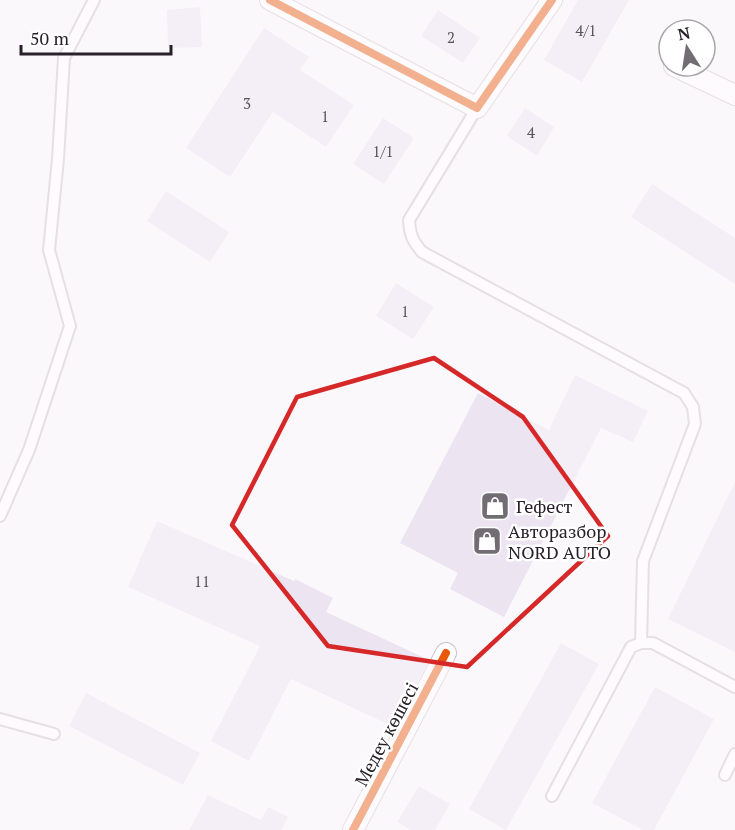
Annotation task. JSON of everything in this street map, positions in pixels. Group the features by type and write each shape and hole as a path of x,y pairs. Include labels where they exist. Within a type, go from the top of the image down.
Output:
{"street":[{"path":"270,0 477,108 552,0"},
{"path":"699,78 735,95"},
{"name":"Медеу көшесі","path":"353,830 446,653"}],"lane":[{"path":"0,516 29,450 70,326 50,250 64,58 94,0"},
{"path":"477,108 409,220 409,233 412,240 422,252 684,393 693,407 695,424 643,561 641,643"},
{"path":"552,796 631,647 641,643 653,643 735,687"},
{"path":"0,719 54,734"},
{"path":"725,775 735,754"}],"highlighted area":[{"path":"434,358 523,417 608,536 467,667 328,646 232,525 297,397"}],"building":[{"path":"578,0 629,0 582,82 544,60"},
{"path":"200,7 202,47 168,48 167,10"},
{"path":"438,10 480,38 463,63 421,36"},
{"path":"264,28 309,57 300,70 354,105 326,147 273,112 230,177 186,148"},
{"path":"525,108 554,127 537,156 507,136"},
{"path":"383,118 414,138 384,184 353,164"},
{"path":"652,184 735,238 735,284 631,217"},
{"path":"166,191 229,232 210,262 147,221"},
{"path":"396,283 434,307 413,339 376,316"},
{"path":"575,375 648,411 633,442 601,428 504,617 450,589 458,573 400,543 478,393 549,430"},
{"path":"735,482 735,652 668,619"},
{"path":"157,521 294,581 295,579 333,598 326,612 429,660 394,727 291,679 249,761 211,741 260,646 128,587"},
{"path":"561,643 599,664 506,830 469,809"},
{"path":"655,687 714,719 654,830 643,830 592,803"},
{"path":"86,693 200,753 183,785 69,726"},
{"path":"419,786 450,804 435,830 411,830 397,822"},
{"path":"208,795 261,820 268,807 288,817 281,830 189,830"}],"cycle path":[{"path":"270,0 477,108 552,0"},
{"path":"353,830 446,653"}],"place":[{"name":"Гефест","path":"495,506"},
{"name":"Авторазбор NORD AUTO","path":"487,541"}]}
